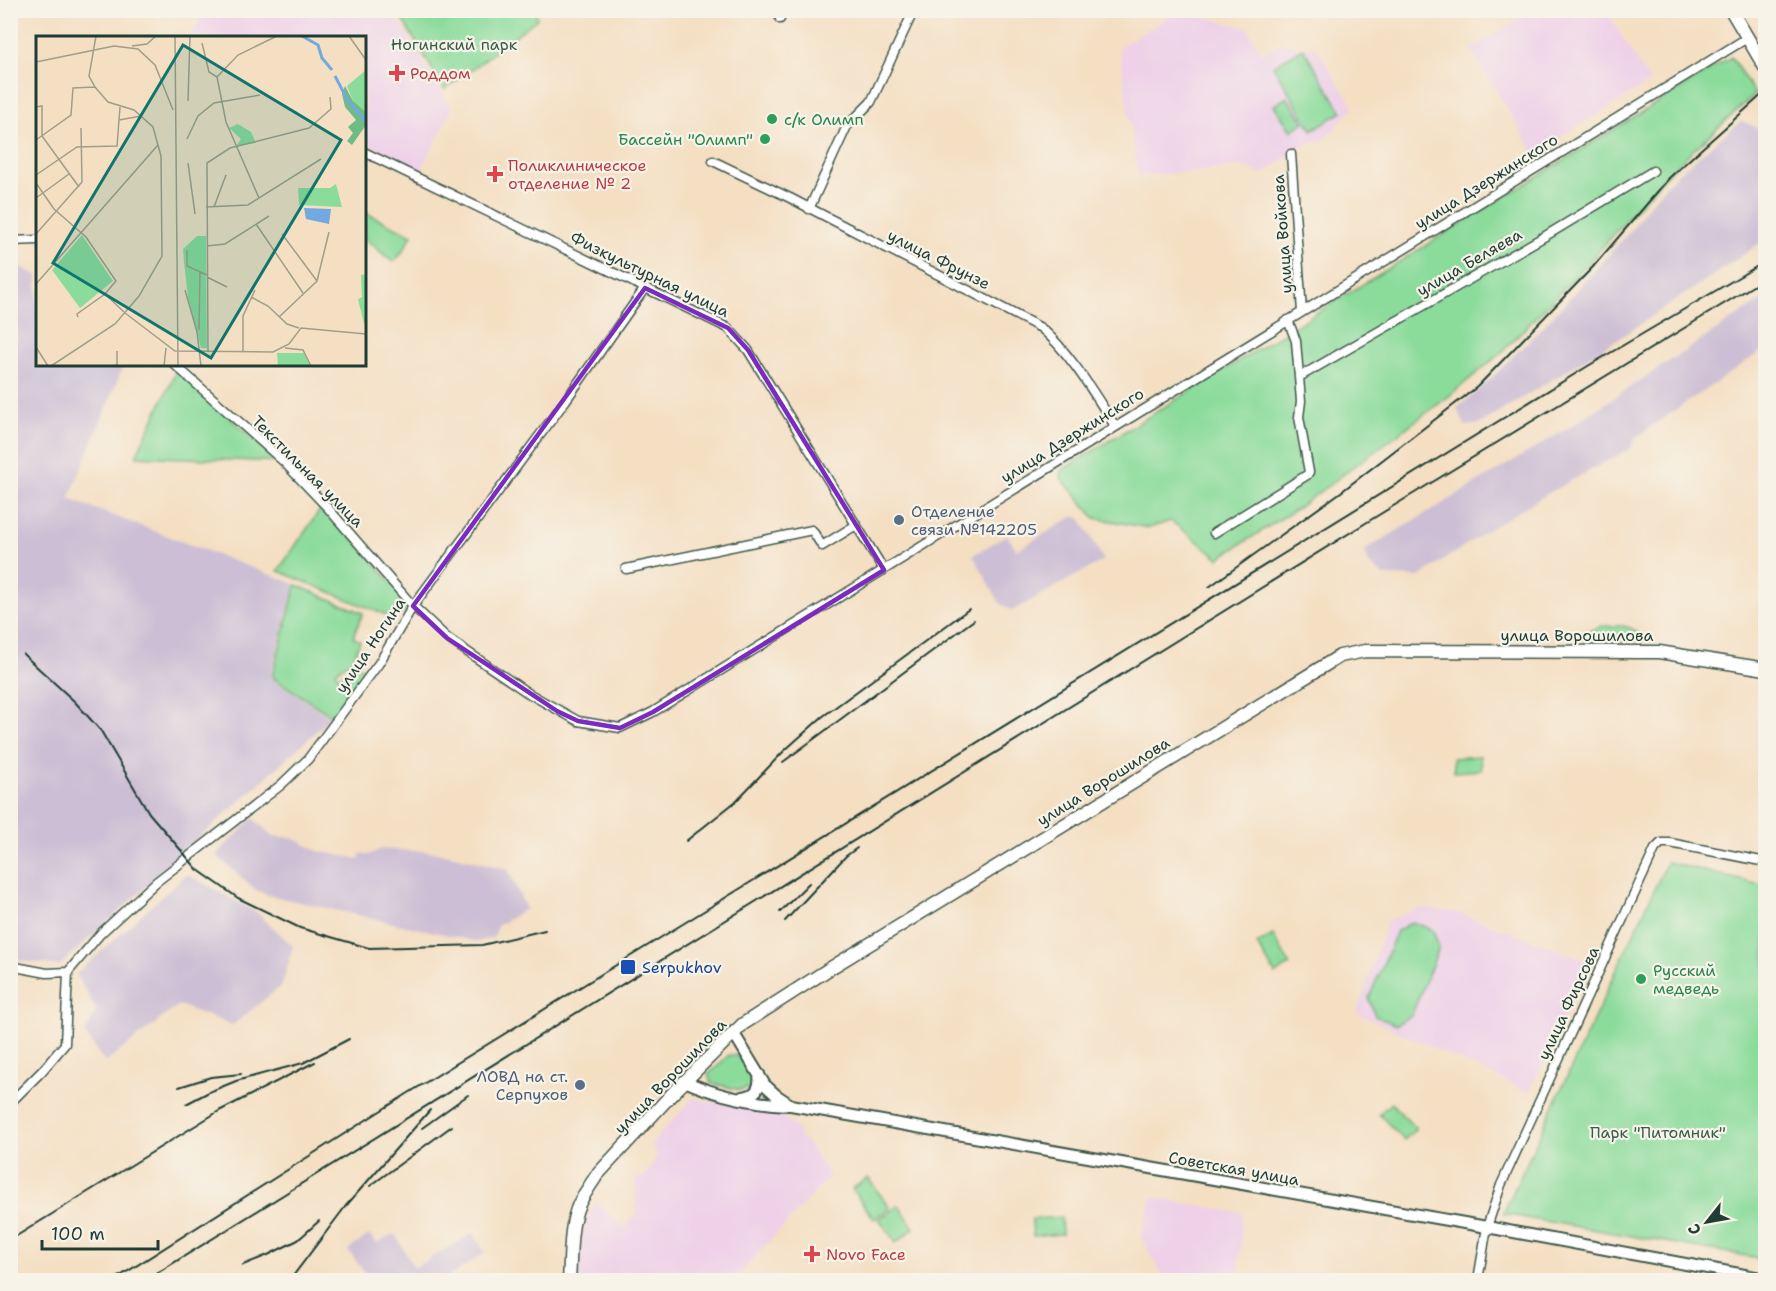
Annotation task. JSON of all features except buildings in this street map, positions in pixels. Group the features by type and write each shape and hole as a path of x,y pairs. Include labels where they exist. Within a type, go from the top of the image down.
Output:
{"main road":[{"path":"1731,10 1766,69"},
{"name":"улица Ворошилова","path":"569,1281 574,1219 579,1203 597,1175 733,1032 819,975 1340,656 1365,651 1392,650 1652,652 1766,669"}],"street":[{"path":"808,209 847,126 871,102 914,10"},
{"name":"улица Дзержинского","path":"413,606 447,638 557,711 578,721 620,728 653,712 1747,38"},
{"name":"Физкультурная улица","path":"366,153 728,328 748,350 884,570"},
{"name":"улица Войкова","path":"1291,154 1302,312"},
{"name":"улица Фрунзе","path":"713,161 790,198 1041,328 1050,335 1088,384 1115,426"},
{"name":"улица Беляева","path":"1299,377 1547,235 1653,171"},
{"path":"10,242 36,240"},
{"name":"улица Ногина","path":"68,972 101,933 156,882 281,785 308,759 379,663 413,606 645,288"},
{"path":"1214,534 1309,472 1299,417 1301,400 1296,341 1288,320"},
{"name":"Текстильная улица","path":"176,366 296,474 413,606"},
{"path":"626,569 812,530 822,546 856,525"},
{"name":"улица Фирсова","path":"1478,1281 1487,1227 1501,1185 1654,849 1661,843 1670,843 1766,862"},
{"path":"10,966 47,973 68,972 65,1044 42,1071 10,1102"},
{"name":"Советская улица","path":"733,1032 770,1090 791,1105 1487,1227 1766,1279"},
{"path":"735,1098 754,1094 761,1084 759,1074"},
{"path":"685,1081 714,1093 735,1098 791,1105"}],"highlighted area":[{"path":"645,288 728,328 748,350 884,570 653,712 620,728 578,721 557,711 447,638 413,606"}],"shaded area":[{"path":"1534,10 1606,11 1650,82 1534,153 1471,49"},
{"name":"Роддом","path":"203,11 393,11 452,109 421,170 366,142 366,36 191,36"},
{"path":"1178,11 1248,28 1261,54 1282,44 1317,49 1354,108 1324,139 1305,145 1261,175 1247,167 1138,176 1119,47"},
{"path":"1741,121 1765,131 1765,240 1624,335 1480,424 1465,426 1457,408 1485,385 1554,315 1633,228 1651,202 1675,176"},
{"path":"11,263 36,275 36,366 124,366 69,499 295,584 270,677 331,718 59,966 11,959"},
{"path":"1765,298 1765,349 1636,437 1631,448 1547,494 1486,531 1419,577 1384,576 1368,563 1365,550 1570,427"},
{"path":"1074,516 1080,518 1104,560 1012,611 1000,603 973,555 1007,535 1017,550"},
{"path":"253,818 273,836 293,838 318,851 359,859 361,853 369,855 381,849 437,852 508,869 526,909 497,926 494,937 478,942 268,895 256,890 216,855"},
{"path":"187,874 257,913 293,946 282,985 233,1025 179,1005 105,1063 85,1034 96,1010 76,974"},
{"path":"1421,908 1459,913 1591,962 1529,1092 1357,1013 1387,921"},
{"path":"693,1098 782,1116 797,1129 800,1138 806,1141 830,1176 734,1280 579,1280 576,1274 585,1221 596,1203 625,1228 636,1214 636,1177 641,1178 651,1168 657,1155 651,1144"},
{"path":"1152,1197 1242,1213 1239,1272 1226,1280 1166,1280 1141,1237"},
{"path":"473,1233 485,1253 444,1280 370,1280 348,1250 369,1235 376,1243 395,1234 414,1268"}],"green space":[{"name":"Ногинский парк","path":"397,11 536,11 537,19 445,90"},
{"path":"1303,48 1342,112 1312,130 1273,66"},
{"path":"1731,57 1755,94 1666,175 1593,258 1501,353 1448,397 1298,508 1219,558 1171,521 1149,528 1095,518 1061,478 1062,470"},
{"path":"1287,97 1304,122 1291,131 1274,105"},
{"path":"366,213 412,235 401,254 393,262 366,240"},
{"path":"177,370 279,462 136,456"},
{"path":"324,504 414,609 391,617 278,571"},
{"path":"296,585 363,613 353,637 360,641 353,659 335,672 338,677 354,666 364,668 363,675 333,717 272,677"},
{"path":"1603,626 1630,628 1644,639 1582,638 1588,631"},
{"path":"1480,756 1481,770 1454,772 1453,758"},
{"name":"Парк \"Питомник\"","path":"1667,862 1765,886 1765,1259 1503,1214"},
{"path":"1412,922 1433,930 1439,948 1412,1014 1396,1025 1375,1016 1369,998 1397,931"},
{"path":"1273,935 1290,965 1275,974 1257,944"},
{"path":"729,1055 739,1056 754,1081 749,1088 740,1090 711,1083 708,1075"},
{"path":"1391,1103 1416,1129 1404,1140 1379,1114"},
{"path":"868,1178 890,1208 874,1219 852,1189"},
{"path":"899,1205 914,1228 896,1243 879,1219"},
{"path":"1061,1217 1062,1234 1033,1236 1032,1219"}],"railway":[{"path":"1209,587 1341,492 1477,387 1592,268 1670,177 1766,91"},
{"path":"114,1280 407,1094 1588,366 1766,261"},
{"path":"146,1280 1377,516 1766,278"},
{"path":"686,841 735,802 784,751 822,717 969,609"},
{"path":"783,762 974,620"},
{"path":"23,654 75,702 101,731 149,813 198,870 238,898 300,928 369,948 482,945 545,930"},
{"path":"785,921 846,856 857,848"},
{"path":"780,912 809,883"},
{"path":"186,1104 236,1081 303,1063 349,1039"},
{"path":"10,1240 219,1111 315,1062"},
{"path":"179,1087 211,1077 241,1074"},
{"path":"422,1128 468,1095"},
{"path":"290,1280 345,1207 430,1110"},
{"path":"370,1186 452,1126"},
{"path":"243,1265 298,1240 319,1221"}],"place":[{"name":"Роддом","path":"397,73"},
{"name":"с/к Олимп","path":"772,119"},
{"name":"Бассейн \"Олимп\"","path":"765,139"},
{"name":"Поликлиническое отделение № 2","path":"495,174"},
{"name":"Отделение связи №142205","path":"899,520"},
{"name":"Serpukhov","path":"628,967"},
{"name":"Русский медведь","path":"1641,979"},
{"name":"ЛОВД на ст. Серпухов","path":"580,1085"},
{"name":"Novo Face","path":"812,1254"}]}
